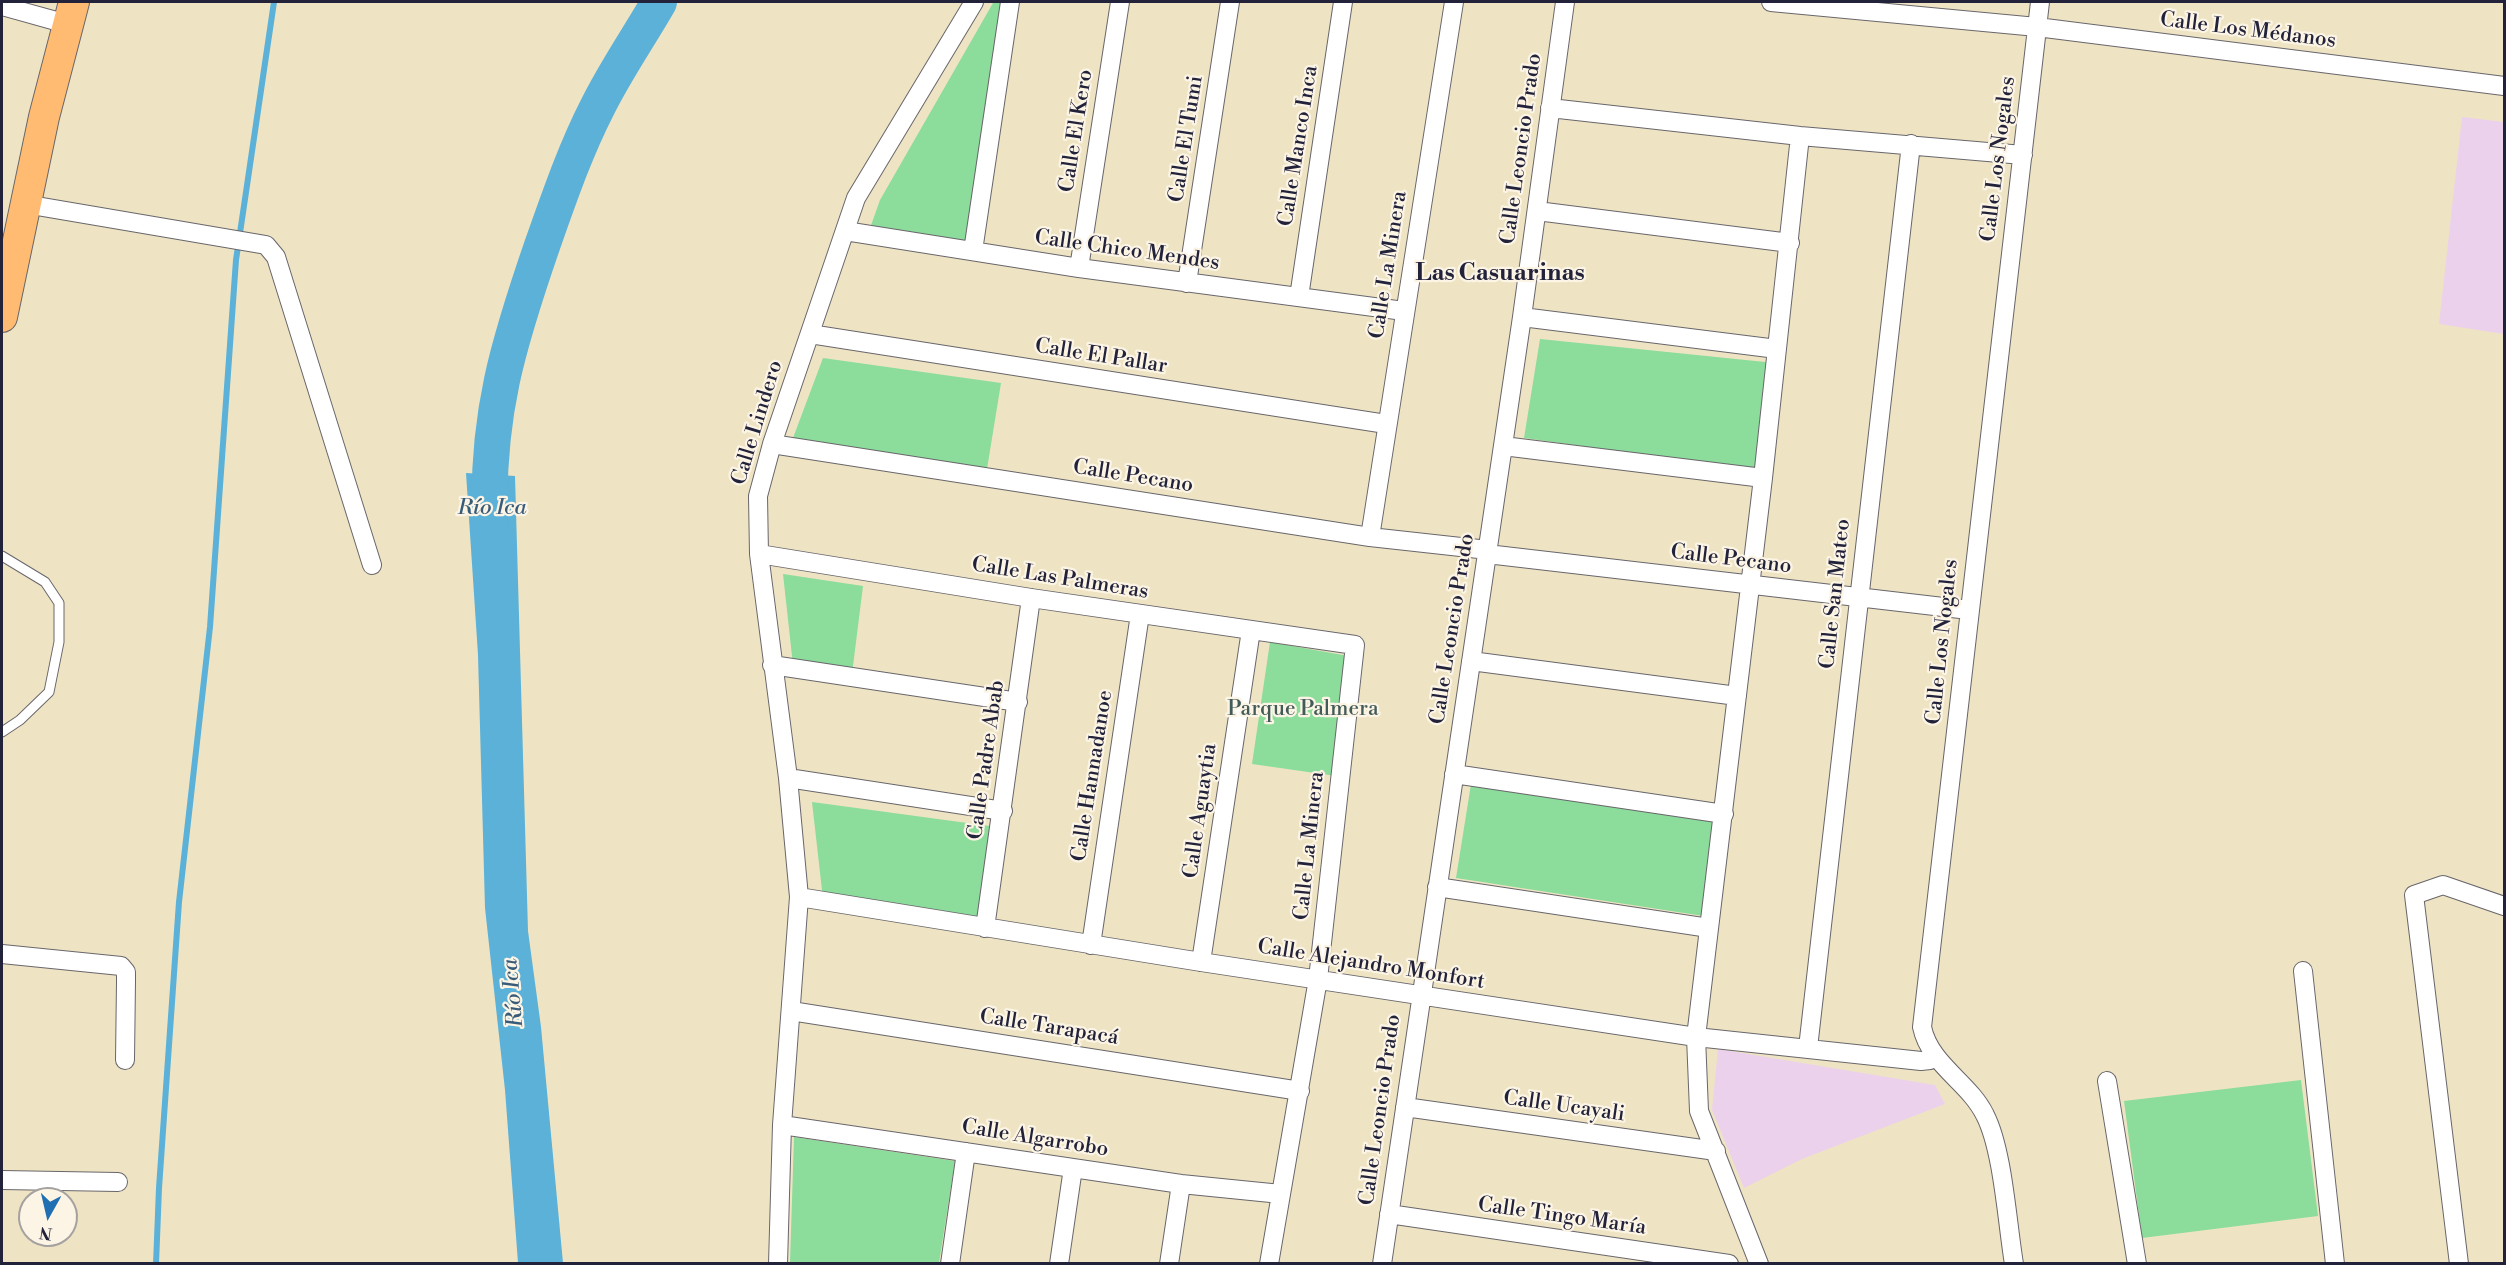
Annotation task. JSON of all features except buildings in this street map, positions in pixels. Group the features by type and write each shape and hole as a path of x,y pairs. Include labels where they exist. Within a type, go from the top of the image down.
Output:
{"highway":[{"path":"2,317 13,251 70,13"}],"street":[{"name":"Calle Lindero","path":"778,1263 782,1125 799,897 788,778 759,554 758,501 772,444 860,189 974,2"},
{"path":"973,251 1010,2"},
{"name":"Calle El Kero","path":"1079,268 1120,2"},
{"name":"Calle El Tumi","path":"1187,283 1230,2"},
{"name":"Calle Manco Inca","path":"1299,297 1343,2"},
{"name":"Calle La Minera","path":"1370,537 1454,2"},
{"name":"Calle Leoncio Prado","path":"1382,1263 1488,552 1565,2"},
{"name":"Calle Los Médanos","path":"1771,2 2037,27 2505,86"},
{"name":"Calle Los Nogales","path":"2014,1263 1993,1131 1975,1095 1933,1053 1925,1039 1922,1027 2040,2"},
{"path":"2,6 70,13"},
{"path":"1550,108 1800,136 2023,155"},
{"path":"1759,1263 1699,1111 1696,1037 1778,349 1800,136"},
{"name":"Calle San Mateo","path":"1808,1048 1911,144"},
{"path":"26,204 266,245 276,257 372,565"},
{"path":"1537,211 1790,243"},
{"name":"Calle Chico Mendes","path":"845,231 1079,268 1404,311"},
{"path":"1522,317 1778,349"},
{"name":"Calle El Pallar","path":"810,334 1386,424"},
{"name":"Calle Pecano","path":"772,444 1370,537 1969,610"},
{"path":"1503,446 1763,478"},
{"name":"Calle Las Palmeras","path":"759,554 1031,598 1355,645"},
{"name":"Calle Padre Abab","path":"985,928 1003,812 1031,598"},
{"name":"Calle Hannadanoe","path":"1091,945 1140,614"},
{"name":"Calle Aguaytia","path":"1201,963 1251,630"},
{"name":"Calle La Minera","path":"1269,1263 1318,979 1355,645"},
{"path":"1471,661 1737,696"},
{"path":"772,665 1018,702"},
{"path":"1454,774 1724,814"},
{"path":"788,778 1003,812"},
{"path":"2459,1263 2414,895 2443,885 2505,906"},
{"path":"1437,887 1708,928"},
{"name":"Calle Alejandro Monfort","path":"799,897 1201,963 1696,1037 1920,1061 1930,1059 1933,1053"},
{"path":"2,954 121,966 126,972 125,1060"},
{"path":"2302,971 2336,1263"},
{"name":"Calle Tarapacá","path":"791,1011 1300,1090"},
{"path":"2107,1081 2137,1263"},
{"name":"Calle Ucayali","path":"1405,1107 1716,1151"},
{"name":"Calle Algarrobo","path":"782,1125 1181,1184 1281,1194"},
{"path":"950,1263 966,1152"},
{"path":"1059,1263 1073,1168"},
{"path":"2,1180 118,1182"},
{"path":"1169,1263 1181,1184"},
{"name":"Calle Tingo María","path":"1389,1214 1729,1263"}],"lane":[{"path":"2,556 45,582 59,603 59,642 49,692 20,720 2,732"}],"shaded area":[{"path":"2462,117 2504,122 2504,334 2439,324"},
{"path":"1718,1049 1935,1085 1945,1104 1802,1159 1744,1188 1712,1110"}],"green space":[{"path":"1001,2 971,245 869,231 880,200 993,3"},
{"path":"1540,339 1775,363 1762,471 1524,438"},
{"path":"823,358 1001,383 987,469 799,443 793,438"},
{"path":"783,574 863,586 852,674 793,665"},
{"name":"Parque Palmera","path":"1270,642 1354,657 1336,776 1252,764"},
{"path":"1471,784 1720,822 1710,917 1456,878"},
{"path":"812,802 997,827 982,921 823,899"},
{"path":"2301,1080 2318,1216 2142,1238 2124,1101"},
{"path":"794,1137 955,1161 939,1263 790,1263"}],"water":[{"name":"Río Ica","path":"466,473 515,476 528,931 541,1027 563,1263 518,1263 505,1090 485,908 478,655"}],"waterway":[{"path":"156,1264 159,1188 179,902 210,627 236,260 274,2"},
{"name":"Río Ica","path":"490,523 490,484 496,414 519,314 549,226 589,124 611,81 659,2"}],"district":[{"name":"Las Casuarinas","path":"1500,274"}]}
